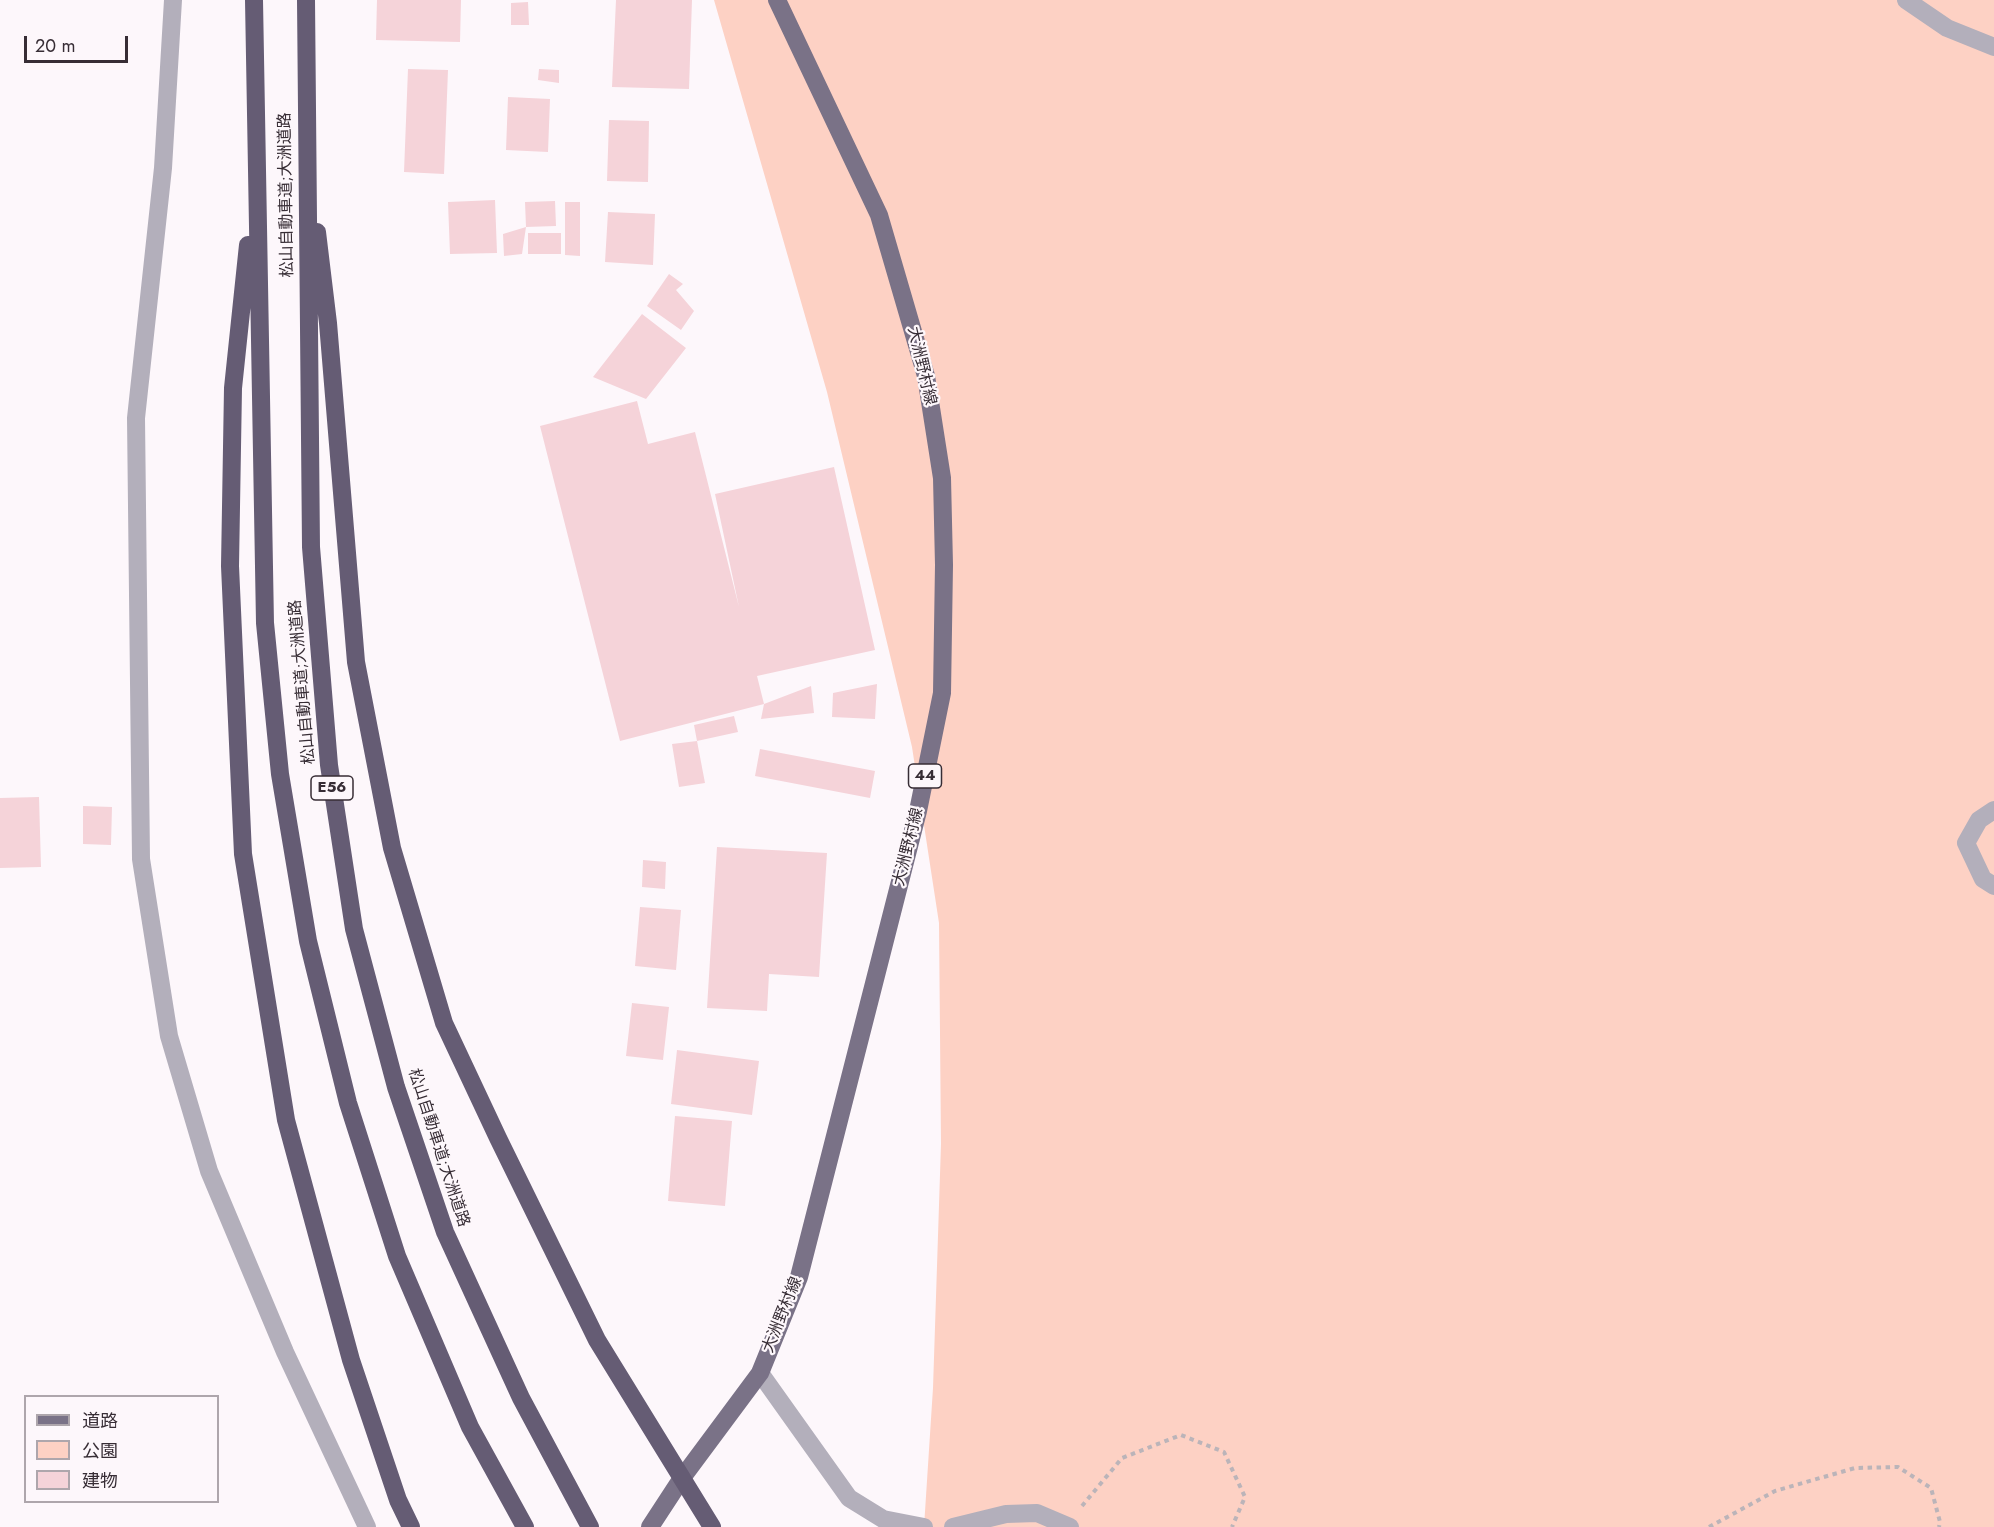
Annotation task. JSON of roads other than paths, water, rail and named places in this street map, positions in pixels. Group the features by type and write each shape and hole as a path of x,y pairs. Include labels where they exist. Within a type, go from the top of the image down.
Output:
{"highway":[{"name":"松山自動車道;大洲道路","path":"254,0 265,623 280,774 308,941 348,1103 397,1256 470,1427 525,1527"},
{"name":"松山自動車道;大洲道路","path":"306,0 311,547 329,765 354,929 396,1087 445,1232 521,1398 590,1527"},
{"path":"306,142 328,322 356,662 392,848 444,1023 498,1138 597,1340 712,1527"},
{"path":"256,165 233,388 230,566 243,854 286,1120 351,1360 398,1500 411,1527"}],"main road":[{"name":"大洲野村線","path":"650,1527 682,1479 760,1373 799,1277 918,811 942,693 944,565 942,478 926,376 879,215 777,0"}],"street":[{"path":"173,0 163,168 136,418 141,859 169,1036 209,1171 285,1352 367,1527"},
{"path":"1906,0 1947,28 1994,47"},
{"path":"1994,810 1979,820 1966,843 1983,879 1994,886"},
{"path":"760,1373 849,1498 883,1519 924,1527"},
{"path":"953,1527 1006,1514 1037,1512 1068,1526"}]}
